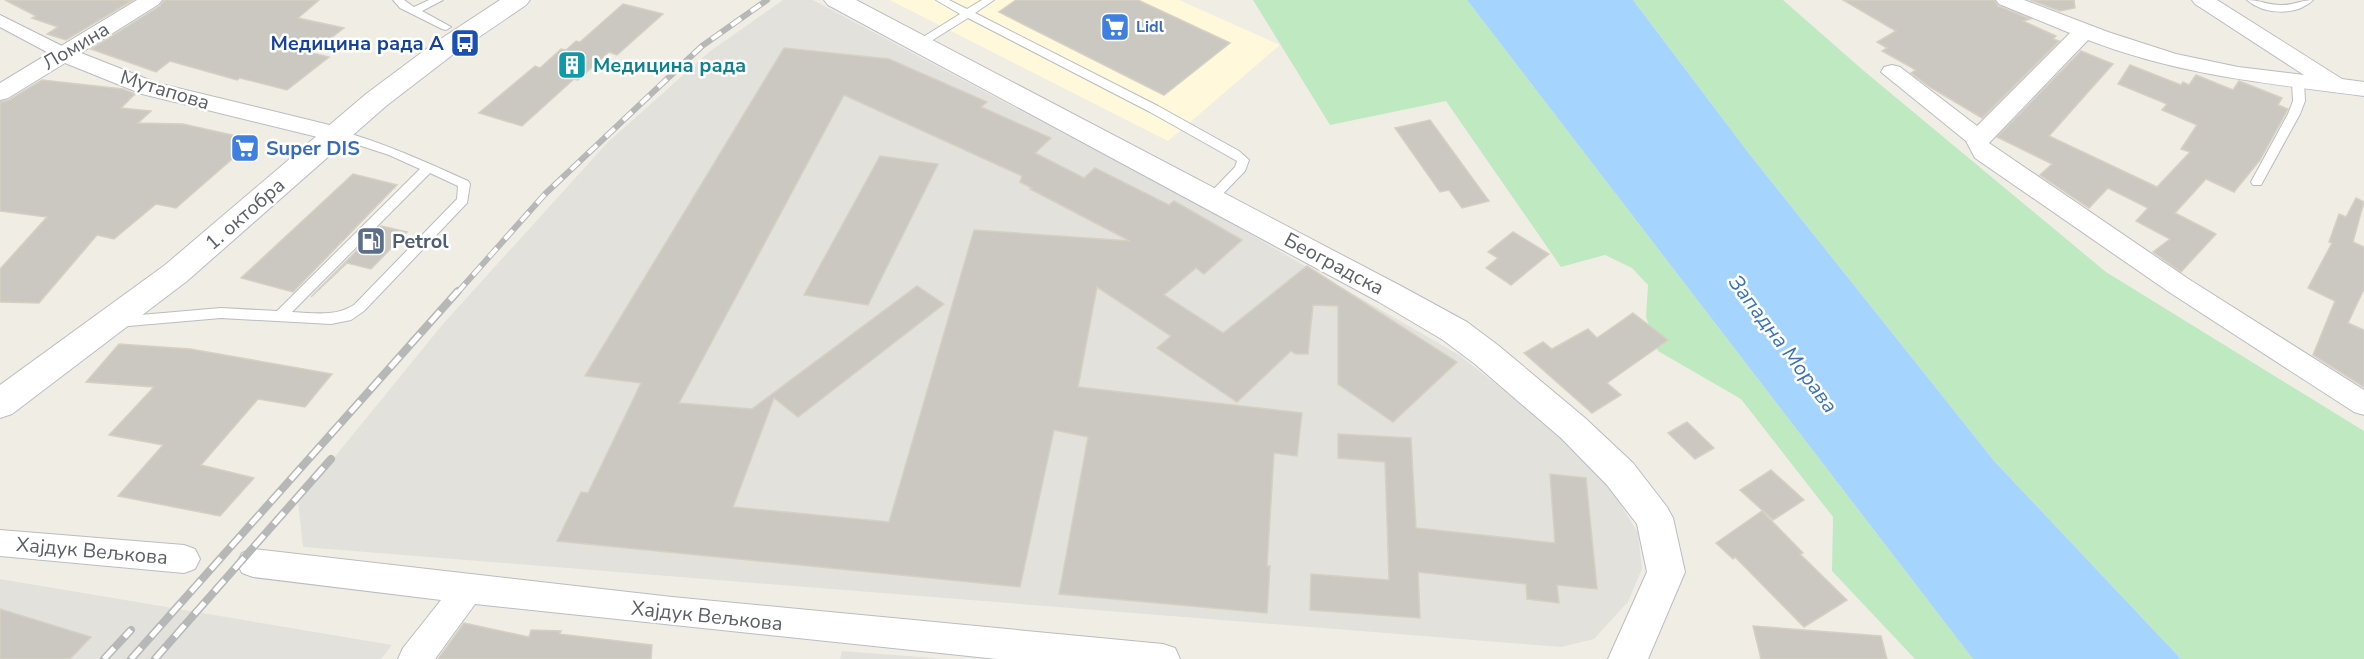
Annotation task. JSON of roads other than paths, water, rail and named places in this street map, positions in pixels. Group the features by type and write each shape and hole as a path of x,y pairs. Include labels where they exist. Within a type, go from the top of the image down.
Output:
{"main road":[{"name":"1. октобра","path":"0,405 112,323 200,253 328,131 355,94 446,27 489,0"},
{"name":"1. октобра","path":"0,380 122,293 328,131 370,105 442,50 517,0"},
{"name":"Београдска","path":"837,0 1212,198 1455,331 1487,355 1573,428 1620,474 1654,518 1666,572 1628,659"}],"street":[{"name":"Ломина","path":"0,93 152,0"},
{"path":"2006,0 2084,32 2195,66 2298,82 2364,89"},
{"path":"2202,0 2337,85"},
{"name":"Мутапова","path":"0,20 64,54 150,89 328,131"},
{"path":"2084,32 1978,139 1977,144 1983,152 2149,266 2364,404"},
{"path":"1892,72 1978,139"},
{"name":"Хајдук Вељкова","path":"0,543 184,559"},
{"name":"Хајдук Вељкова","path":"252,563 301,566 467,590 1029,653 1163,659"},
{"path":"415,659 467,590"}],"lane":[{"path":"398,0 446,27"},
{"path":"414,11 438,0"},
{"path":"941,0 1154,109 1235,154 1243,160 1241,168 1212,198"},
{"path":"919,44 966,12 989,0"},
{"path":"2252,0 2265,6 2283,9 2296,7 2308,0"},
{"path":"2257,182 2294,114 2299,101 2298,82"},
{"path":"112,323 220,313 331,318 346,316 359,308 463,200 464,184 393,152 328,131"},
{"path":"281,315 429,167"}],"water":[{"name":"Западна Морава","path":"1467,0 1633,0 1747,151 1995,462 2181,659 1973,659"}],"railway":[{"path":"457,293 545,194 702,46 767,0"},
{"path":"131,659 458,291"},
{"path":"155,659 331,459"},
{"path":"104,659 131,630"}],"place":[{"name":"Lidl","path":"1115,27"},
{"name":"Медицина рада А","path":"465,43"},
{"name":"Медицина рада","path":"572,65"},
{"name":"Super DIS","path":"245,148"},
{"name":"Petrol","path":"371,241"}]}
